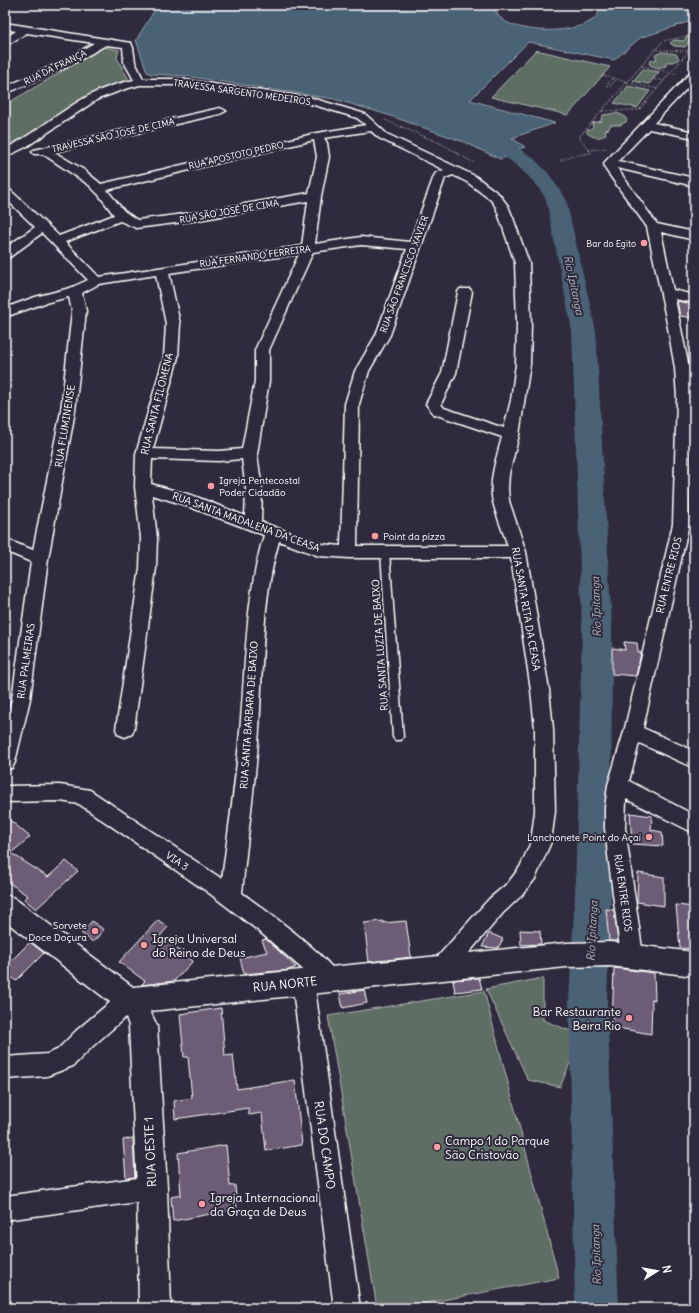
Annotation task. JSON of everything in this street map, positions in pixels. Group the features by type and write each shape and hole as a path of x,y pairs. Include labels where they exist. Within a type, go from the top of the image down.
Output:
{"street":[{"path":"5,26 127,45 128,55 134,73 140,82"},
{"path":"5,43 26,29"},
{"name":"RUA DA FRANÇA","path":"5,91 66,64 105,41"},
{"path":"610,163 648,125 694,75"},
{"name":"TRAVESSA SARGENTO MEDEIROS","path":"5,156 94,97 122,86 140,82 178,82 312,101 366,118 373,127"},
{"path":"678,92 694,95"},
{"name":"TRAVESSA SÃO JOSÉ DE CIMA","path":"5,156 45,150 220,111"},
{"path":"648,125 694,135"},
{"name":"RUA APOSTOTO PEDRO","path":"99,188 317,136 373,127"},
{"name":"RUA SANTA RITA DA CEASA","path":"373,127 383,136 455,170 483,187 495,197 502,206 507,218 522,263 524,324 523,364 511,434 501,474 501,501 518,552 540,690 544,730 545,811 541,842 528,873 515,889 496,906 441,969"},
{"path":"253,526 254,490 250,454 262,381 262,350 308,249 315,196 323,157 321,143 317,136"},
{"path":"45,150 99,188 123,216 56,240"},
{"path":"610,163 694,182"},
{"name":"RUA ENTRE RIOS","path":"610,163 612,170 653,227 688,369 684,398 689,441 688,526 618,785 615,828 621,955"},
{"name":"RUA SÃO FRANCISCO XAVIER","path":"349,552 352,426 355,390 362,371 383,335 440,176 455,170"},
{"name":"RUA SÃO JOSÉ DE CIMA","path":"123,216 129,222 142,224 192,218 315,196"},
{"path":"8,199 43,227 96,281"},
{"path":"5,254 43,227"},
{"path":"653,227 694,236"},
{"name":"RUA FERNANDO FERREIRA","path":"5,313 40,300 75,291 96,281 162,270 361,242 415,246"},
{"name":"RUA SANTA FILOMENA","path":"125,729 148,568 149,538 144,487 144,454 171,357 173,324 162,270"},
{"name":"RUA FLUMINENSE","path":"40,559 68,411 80,311 75,291"},
{"path":"465,292 449,374 433,404 439,411 511,434"},
{"path":"669,293 694,299"},
{"path":"144,454 219,456 250,454"},
{"name":"RUA SANTA MADALENA DA CEASA","path":"144,487 188,500 319,550 349,552 518,552"},
{"name":"RUA SANTA BARBARA DE BAIXO","path":"231,898 244,792 252,703 256,616 265,555 272,533"},
{"path":"5,545 40,559"},
{"name":"RUA PALMEIRAS","path":"5,762 21,699 40,559"},
{"path":"633,732 694,760"},
{"path":"618,785 694,825"},
{"name":"VIA 3","path":"5,794 60,793 83,796 231,898 294,946 316,980"},
{"path":"5,906 129,1000 65,1058 47,1065 5,1068"},
{"name":"RUA NORTE","path":"129,1000 316,980 441,969 566,954 621,955 694,964"},
{"name":"RUA DO CAMPO","path":"316,980 347,1308"},
{"name":"RUA OESTE 1","path":"129,1000 136,1009 143,1026 152,1188 155,1308"},
{"path":"5,1208 152,1188"}],"lane":[{"name":"RUA SANTA LUZIA DE BAIXO","path":"385,552 398,737"}],"path":[{"path":"589,150 579,137 600,111 628,82 663,41 667,39 694,36"},
{"path":"655,50 694,51"},
{"path":"600,111 639,110 672,73 689,51"},
{"path":"641,66 672,73"},
{"path":"603,75 613,78 606,86 610,86 617,79 658,89"},
{"path":"653,78 665,81"}],"green space":[{"path":"694,36 694,44 688,43 685,47 674,46 670,43 674,40 684,41 686,37"},
{"path":"104,47 119,50 117,58 129,80 107,88 5,148 5,107 13,100"},
{"path":"536,50 610,67 568,115 491,97"},
{"path":"662,52 676,54 679,58 673,62 666,62 666,66 664,67 655,67 649,64 650,61 657,59 655,55"},
{"path":"643,69 659,72 649,84 633,81"},
{"path":"628,86 650,91 637,108 614,103"},
{"path":"617,113 624,116 627,120 626,122 620,125 610,125 609,129 605,130 606,134 602,137 594,137 587,133 587,130 593,128 592,123 602,121 601,118 603,115"},
{"path":"543,978 543,1020 578,1034 579,1041 560,1087 528,1080 486,989"},
{"name":"Campo 1 do Parque São Cristovão","path":"484,991 559,1278 401,1308 377,1308 328,1016"}],"water":[{"path":"156,5 495,5 499,16 509,24 543,30 579,26 592,20 599,12 596,5 694,5 694,20 640,38 614,60 528,42 470,100 555,123 512,138 525,147 518,149 523,152 500,159 464,142 388,115 334,99 185,76 151,74 147,72 136,40 156,8"}],"building":[{"path":"677,301 691,304 694,318 680,316"},
{"path":"624,642 637,643 638,652 641,653 636,676 612,674 612,648 625,650"},
{"path":"630,813 652,816 651,830 662,832 663,846 632,844"},
{"path":"5,816 30,837 11,853 48,877 66,861 78,871 36,909 24,899 28,896 5,880"},
{"path":"638,873 664,877 664,906 637,902"},
{"path":"676,905 694,907 694,949 680,948"},
{"path":"606,909 614,910 618,941 609,941"},
{"path":"158,920 168,927 160,936 193,961 174,981 141,985 145,981 119,962"},
{"path":"92,921 104,930 93,942 81,933"},
{"path":"383,921 383,923 406,921 411,957 369,962 364,923"},
{"path":"520,930 540,931 541,944 521,945"},
{"path":"489,933 503,939 498,948 482,947"},
{"path":"266,939 296,967 289,970 244,974 240,958 267,952 262,940"},
{"path":"30,942 44,953 16,981 5,972 5,967"},
{"path":"614,968 654,973 655,1000 652,999 651,1034 612,1027"},
{"path":"479,978 482,989 455,992 453,980"},
{"path":"364,990 367,1003 343,1008 340,994"},
{"path":"221,1008 225,1056 233,1055 237,1089 295,1080 302,1145 266,1151 262,1113 249,1115 248,1108 175,1119 174,1101 192,1098 188,1057 184,1057 180,1014"},
{"path":"133,1138 135,1177 126,1178 123,1140"},
{"path":"226,1145 230,1186 235,1185 237,1209 173,1221 171,1197 181,1195 178,1153"}],"waterway":[{"name":"Rio Ipitanga","path":"480,134 524,160 541,177 556,199 584,331 597,629 593,894 588,1001 597,1308"}],"place":[{"name":"Bar do Egito","path":"644,243"},
{"name":"Igreja Pentecostal Poder Cidadão","path":"211,486"},
{"name":"Point da pizza","path":"375,536"},
{"name":"Lanchonete Point do Açaí","path":"649,837"},
{"name":"Sorvete Doce Doçura","path":"95,931"},
{"name":"Igreja Universal do Reino de Deus","path":"144,945"},
{"name":"Bar Restaurante Beira Rio","path":"629,1018"},
{"name":"Campo 1 do Parque São Cristovão","path":"437,1147"},
{"name":"Igreja Internacional da Graça de Deus","path":"202,1204"}]}
